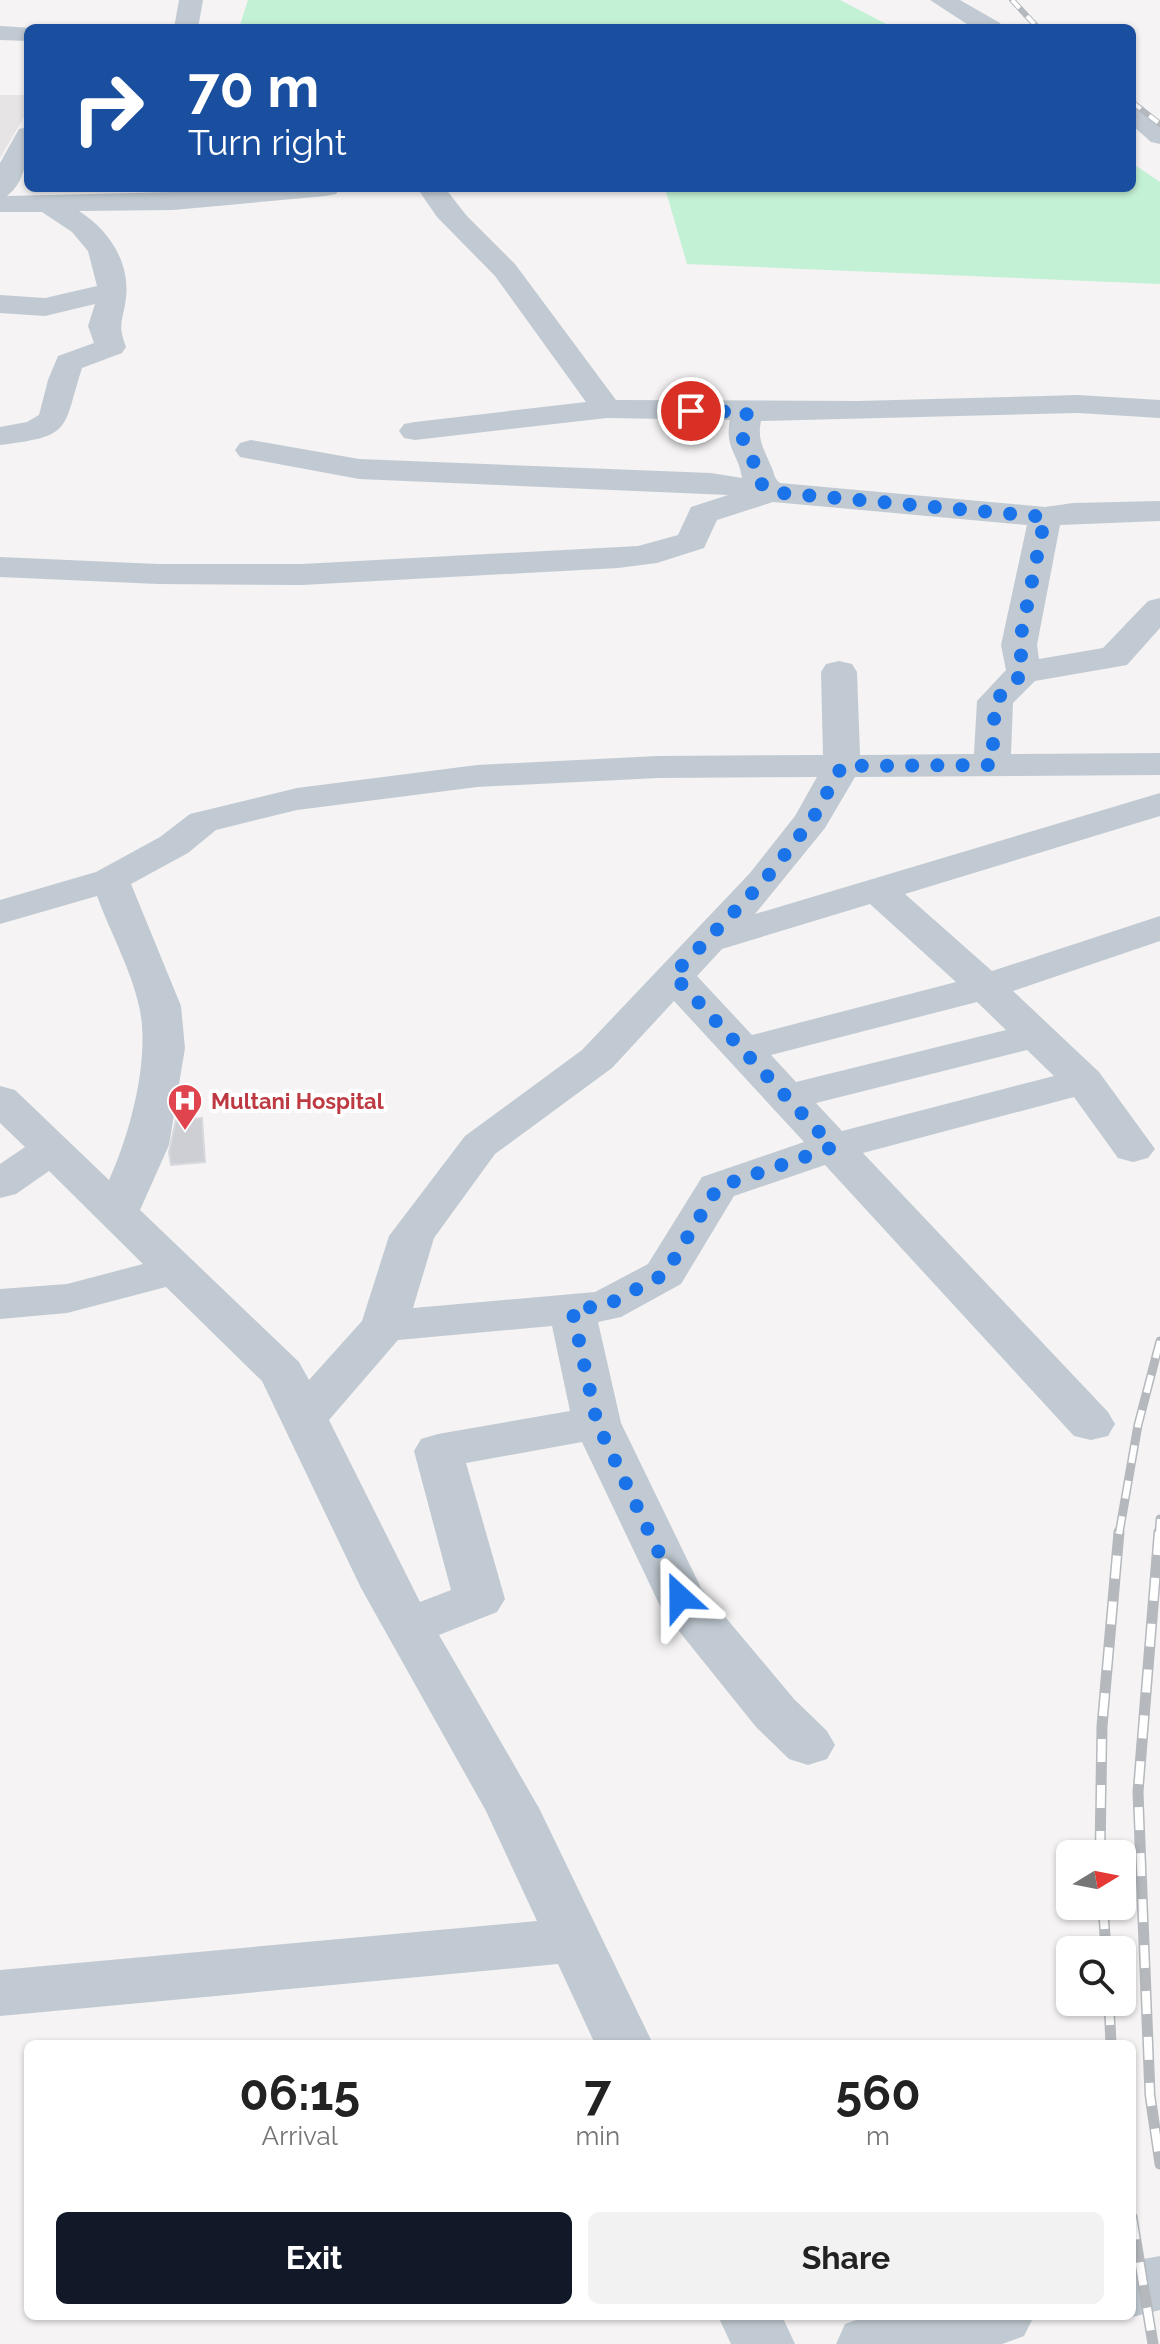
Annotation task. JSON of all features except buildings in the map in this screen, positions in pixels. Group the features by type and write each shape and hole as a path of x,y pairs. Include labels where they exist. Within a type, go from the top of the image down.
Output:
{"street":[{"path":"187,24 191,0"},
{"path":"942,0 984,24"},
{"path":"0,33 24,34"},
{"path":"1136,115 1160,136"},
{"path":"0,189 24,143"},
{"path":"0,204 57,210 147,195 224,192"},
{"path":"433,192 440,205 502,267 558,338 607,409"},
{"path":"22,230 57,210"},
{"path":"0,436 39,429 50,423 59,408 61,383 69,362 111,347 103,326 113,306 109,260 87,230 57,210"},
{"path":"0,304 45,307 112,292"},
{"path":"0,334 22,327 45,307"},
{"path":"415,431 607,409 747,412 972,408 1047,403 1160,409"},
{"path":"747,412 744,446 758,467 758,481 771,492"},
{"path":"251,450 359,469 711,483 771,492 1045,517 1073,513 1160,511"},
{"path":"0,567 158,574 320,575 601,558 672,551 692,541 703,514 771,492"},
{"path":"1024,672 1019,645 1045,517"},
{"path":"992,765 995,701 1024,672 1114,657 1160,608"},
{"path":"303,1418 384,1326 412,1236 480,1145 597,1059 764,881 812,820 842,766 839,672"},
{"path":"0,912 110,880 174,845 203,822 297,799 477,776 658,767 1160,764"},
{"path":"704,942 1160,804"},
{"path":"110,880 160,1006 164,1048 147,1145 117,1211"},
{"path":"876,889 1084,1081 1133,1149"},
{"path":"742,1050 985,987 1160,928"},
{"path":"673,975 1091,1424"},
{"path":"787,1097 1035,1035"},
{"path":"384,1326 605,1306 665,1274 718,1187 833,1147 1084,1081"},
{"path":"0,1099 282,1373 386,1588 512,1808 622,2040"},
{"path":"0,1184 53,1148"},
{"path":"0,1304 74,1298 176,1269"},
{"path":"572,1309 597,1423 680,1597 775,1713 808,1745"},
{"path":"410,1626 479,1599 438,1451 597,1423"},
{"path":"0,1993 575,1940"},
{"path":"1136,2288 1160,2283"},
{"path":"752,2320 763,2344"},
{"path":"868,2344 983,2320"}],"shaded area":[{"path":"0,95 24,95 24,117 0,158"}],"green space":[{"path":"248,0 840,0 886,24 240,24"},
{"path":"1136,166 1160,182 1160,284 687,264 666,192 1136,192"}],"railway":[{"path":"1012,0 1034,24"},
{"path":"1136,105 1160,124"},
{"path":"1119,1534 1138,1425 1160,1341"},
{"path":"1159,1534 1160,1519"},
{"path":"1100,1840 1102,1726 1119,1532"},
{"path":"1159,1532 1138,1792 1150,2095 1160,2164"},
{"path":"1104,1920 1105,1936"},
{"path":"1110,2016 1111,2040"},
{"path":"1136,2241 1153,2344"}],"place":[{"name":"Multani Hospital","path":"185,1132"}],"route":[{"path":"680,1597 597,1423 572,1309 605,1306 665,1274 718,1187 833,1147 673,975 764,881 812,820 842,766 992,765 995,701 1024,672 1019,645 1045,517 771,492 758,481 758,467 744,446 747,412 691,411"}]}
